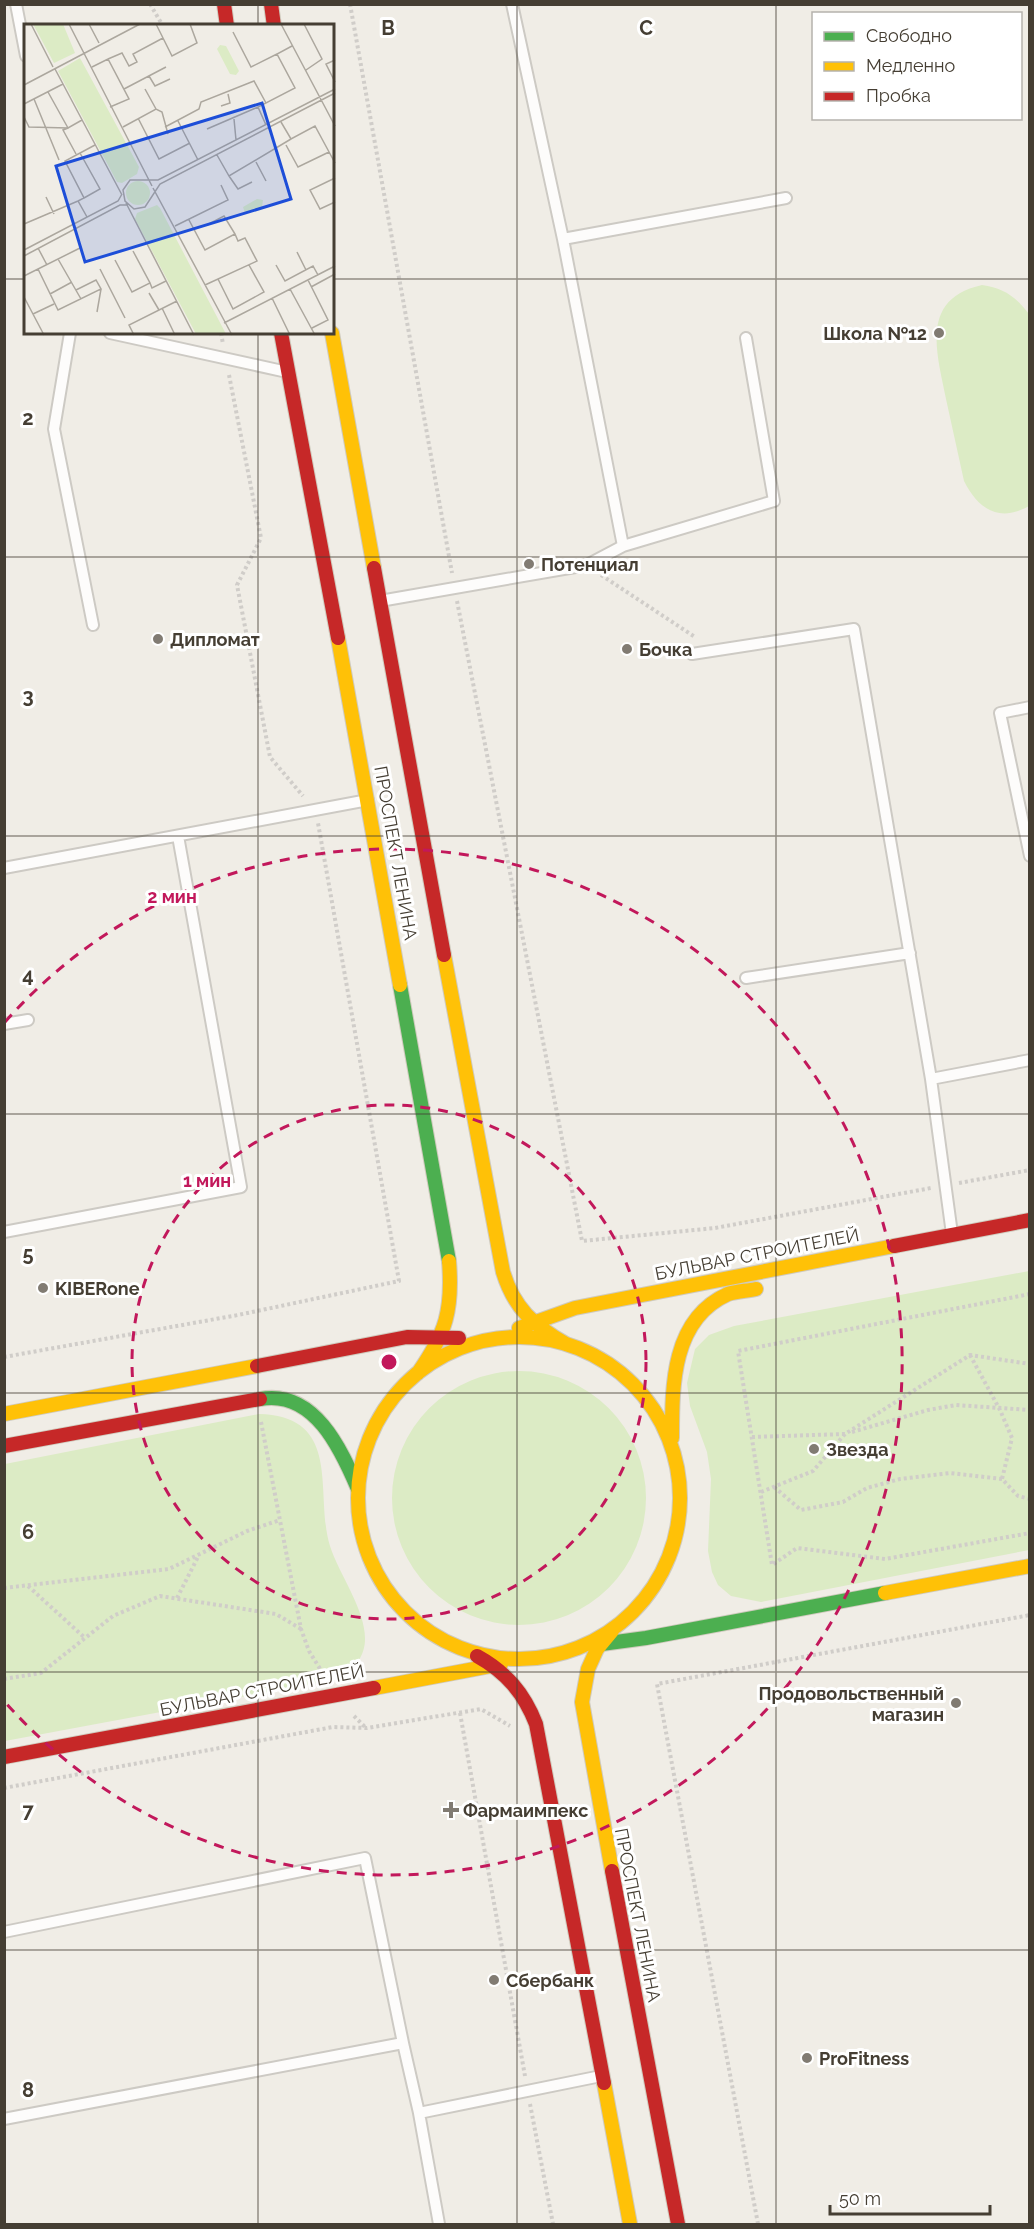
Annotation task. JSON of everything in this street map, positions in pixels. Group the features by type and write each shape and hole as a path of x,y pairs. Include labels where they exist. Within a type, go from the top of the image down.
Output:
{"main road":[{"path":"224,4 224,24"},
{"path":"270,4 274,24"},
{"name":"ПРОСПЕКТ ЛЕНИНА","path":"281,334 368,800 449,1262 452,1305 442,1336 418,1373"},
{"name":"ПРОСПЕКТ ЛЕНИНА","path":"332,334 498,1254 507,1291 517,1309 530,1322 566,1344"},
{"name":"БУЛЬВАР СТРОИТЕЛЕЙ","path":"490,1340 530,1322 575,1308 1029,1220"},
{"name":"БУЛЬВАР СТРОИТЕЛЕЙ","path":"672,1443 672,1391 677,1360 685,1337 699,1313 729,1294 775,1286"},
{"path":"4,1414 407,1338 442,1336 490,1340 540,1339 566,1344 595,1356 624,1376 642,1393 659,1417 672,1443 681,1503 677,1530 658,1583 640,1607 620,1623 574,1647"},
{"path":"490,1340 461,1348 418,1373 384,1412 366,1453 358,1490 358,1515 362,1539 372,1564 399,1606 417,1622 506,1673 530,1706 536,1724 630,2224"},
{"path":"4,1446 269,1397 296,1403 327,1427 341,1448 358,1490"},
{"path":"574,1647 646,1638 1029,1566"},
{"name":"ПРОСПЕКТ ЛЕНИНА","path":"620,1623 599,1645 588,1663 583,1683 582,1714 678,2224"},
{"name":"БУЛЬВАР СТРОИТЕЛЕЙ","path":"4,1757 494,1665 574,1647"},
{"path":"462,1648 500,1657 527,1658"}],"lane":[{"path":"16,4 24,50"},
{"path":"512,4 563,239 622,546"},
{"path":"563,239 786,198"},
{"path":"70,334 54,429 93,625"},
{"path":"115,334 288,372"},
{"path":"380,601 586,566 622,546 774,501 746,338"},
{"path":"692,654 854,629 931,1079 952,1235"},
{"path":"1029,707 1000,713 1029,856"},
{"path":"4,868 368,800"},
{"path":"4,1232 241,1187 178,836"},
{"path":"746,978 910,953"},
{"path":"4,1024 28,1020"},
{"path":"931,1079 1029,1060"},
{"path":"4,1932 364,1858 419,2113 439,2224"},
{"path":"4,2119 403,2043"},
{"path":"419,2113 602,2076"}],"path":[{"path":"150,4 162,24"},
{"path":"350,4 455,589 582,1241 715,1228 1029,1170"},
{"path":"4,1357 238,1315 399,1281 315,810 270,757 237,585 261,538 221,334"},
{"path":"586,566 716,651"},
{"path":"1029,1294 738,1351 772,1565 797,1548 885,1559 1029,1533"},
{"path":"761,1492 813,1471 845,1434 970,1355 1029,1364"},
{"path":"970,1355 1000,1410 1012,1438 1002,1479"},
{"path":"752,1437 845,1434 928,1410 956,1405 1000,1410 1029,1410"},
{"path":"259,1414 301,1629 309,1651 327,1681"},
{"path":"774,1487 801,1510 843,1502 867,1488 917,1476 950,1473 1002,1479 1018,1496 1029,1499"},
{"path":"4,1588 169,1569 247,1531 280,1520"},
{"path":"177,1598 199,1555"},
{"path":"27,1585 85,1638"},
{"path":"4,1679 40,1673 113,1616 160,1596 276,1614 301,1629"},
{"path":"758,2224 657,1684 1029,1615"},
{"path":"4,1788 333,1727 367,1728 481,1709 516,1729"},
{"path":"460,1713 553,2224"}],"green space":[{"path":"982,285 997,288 1009,294 1029,314 1029,506 1008,513 999,513 983,506 964,481 939,364 937,330 941,315 949,302 962,292"},
{"path":"1029,1271 1029,1550 761,1602 731,1596 718,1585 712,1572 708,1551 711,1479 707,1452 690,1406 687,1383 695,1349 709,1335 734,1326"},
{"path":"507,1371 531,1371 568,1380 590,1392 609,1408 625,1427 637,1449 644,1473 646,1498 644,1523 637,1547 625,1569 609,1588 590,1604 568,1616 531,1625 507,1625 470,1616 448,1604 421,1579 401,1547 397,1535 392,1510 392,1486 401,1449 413,1427 438,1400 470,1380 482,1376"},
{"path":"259,1414 286,1418 304,1428 315,1443 323,1482 326,1526 330,1546 362,1620 365,1638 362,1655 350,1670 327,1681 5,1741 5,1464"}],"traffic: fast":[{"path":"400,985 449,1261"},
{"path":"260,1399 279,1398 296,1403 310,1413 334,1440 358,1489"},
{"path":"594,1645 646,1638 885,1593"}],"traffic: slow":[{"path":"332,334 374,568"},
{"path":"338,638 400,985"},
{"path":"444,955 503,1272 519,1306 534,1322 566,1344"},
{"path":"519,1328 575,1308 894,1246"},
{"path":"418,1373 435,1346 446,1320 450,1294 449,1261"},
{"path":"672,1438 675,1376 686,1337 696,1320 710,1305 728,1294 756,1289"},
{"path":"519,1337 566,1344 595,1356 633,1384 661,1422 673,1451 680,1498 673,1545 661,1574 633,1612 595,1640 566,1652 519,1659 472,1652 443,1640 405,1612 377,1574 365,1545 358,1498 365,1451 377,1422 405,1384 443,1356 472,1344 519,1337"},
{"path":"4,1414 257,1366"},
{"path":"885,1593 1030,1566"},
{"path":"612,1631 597,1649 588,1669 582,1702 612,1871"},
{"path":"374,1688 501,1664"},
{"path":"604,2083 630,2224"}],"traffic: jam":[{"path":"224,4 227,24"},
{"path":"271,4 274,24"},
{"path":"281,334 338,638"},
{"path":"374,568 444,955"},
{"path":"894,1246 1030,1220"},
{"path":"257,1366 407,1337 459,1338"},
{"path":"4,1446 260,1399"},
{"path":"477,1656 497,1669 513,1684 536,1724 604,2083"},
{"path":"4,1757 374,1688"},
{"path":"612,1871 678,2224"}],"place":[{"name":"Школа №12","path":"939,333"},
{"name":"Потенциал","path":"529,564"},
{"name":"Дипломат","path":"158,639"},
{"name":"Бочка","path":"627,649"},
{"name":"KIBERone","path":"43,1288"},
{"name":"Звезда","path":"814,1449"},
{"name":"Продовольственный магазин","path":"956,1703"},
{"name":"Фармаимпекс","path":"451,1810"},
{"name":"Сбербанк","path":"494,1980"},
{"name":"ProFitness","path":"807,2058"}]}
